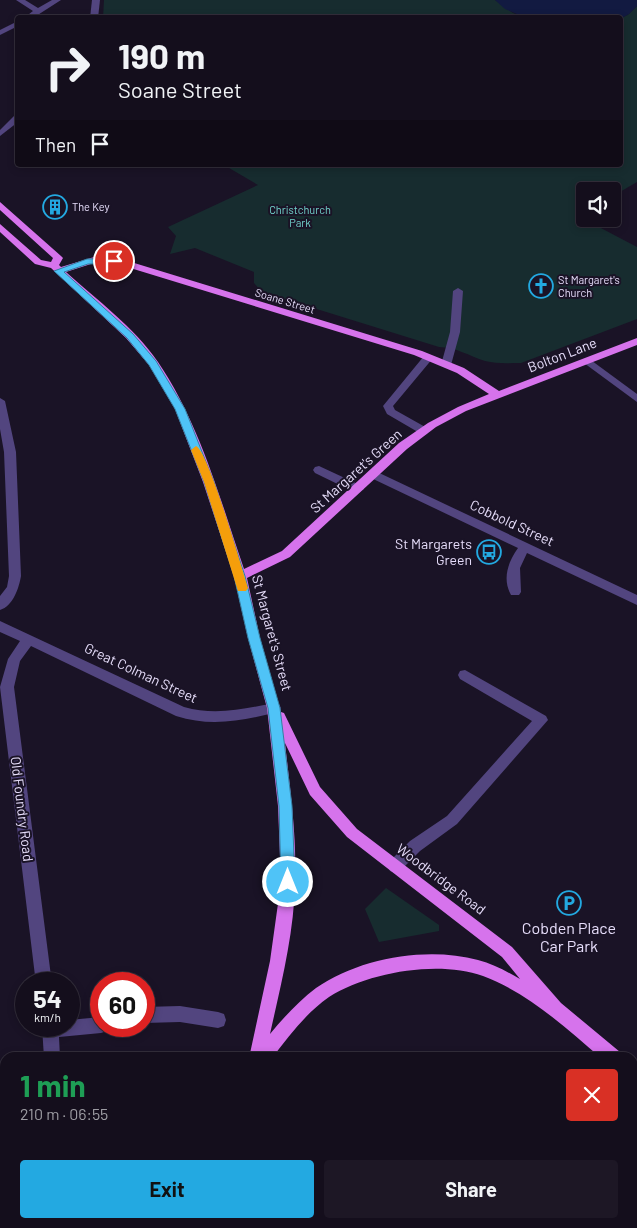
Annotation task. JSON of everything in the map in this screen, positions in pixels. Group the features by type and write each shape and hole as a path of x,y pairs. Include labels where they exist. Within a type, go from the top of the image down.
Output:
{"main road":[{"path":"0,205 58,258 56,269 38,262 0,227"},
{"name":"Soane Street","path":"56,269 94,260 128,264 428,358 468,373 482,381 497,395"},
{"name":"St Margaret's Street","path":"56,269 130,336 153,363 162,378 180,409 209,482 240,576 254,638 274,708 285,806 288,882 286,909 260,1052"},
{"name":"Bolton Lane","path":"497,395 637,341"},
{"name":"St Margaret's Green","path":"240,576 286,554 423,431 462,409 497,395"},
{"name":"Woodbridge Road","path":"274,708 320,797 352,832 507,952 555,1008 607,1052"},
{"path":"264,1052 296,1017 324,992 362,974 411,964 439,961 478,968 555,1008"}],"street":[{"path":"20,0 38,11"},
{"path":"32,15 57,0"},
{"path":"94,15 96,0"},
{"path":"0,33 15,25"},
{"path":"0,134 15,120"},
{"path":"446,365 455,332 458,291"},
{"path":"423,431 391,412 388,406 428,358"},
{"path":"588,361 637,399"},
{"path":"0,401 10,452 15,576 14,588 0,604"},
{"path":"319,470 358,489"},
{"name":"Cobbold Street","path":"374,474 637,600"},
{"path":"515,592 512,572 515,560 526,546"},
{"name":"Great Colman Street","path":"0,626 195,717 226,718 274,708"},
{"name":"Old Foundry Road","path":"29,639 14,660 7,687 43,972"},
{"path":"395,866 415,846 452,820 541,720 465,675"},
{"path":"155,1015 180,1014 218,1020"},
{"path":"51,1037 52,1052"}],"green space":[{"path":"104,0 495,0 518,15 103,15"},
{"name":"Christchurch Park","path":"637,6 637,182 621,191 621,182 576,182 576,227 599,227 637,247 637,319 521,363 494,363 457,350 439,347 262,292 254,283 254,272 195,248 170,254 176,236 168,227 258,185 227,167 623,167 623,17"},
{"path":"386,888 439,925 439,931 379,942 365,909"}],"water":[{"path":"495,0 637,0 637,6 623,17 623,15 519,15 505,9"}],"slow traffic":[{"path":"196,450 209,482 240,576 242,588"}],"place":[{"name":"The Key","path":"55,207"},
{"name":"St Margaret's Church","path":"541,286"},
{"name":"St Margarets Green","path":"489,552"},
{"name":"Cobden Place Car Park","path":"569,903"}],"route":[{"path":"114,261 87,261 58,271 130,336 153,363 180,409 209,482 240,576 254,638 274,708 288,843 288,882"}]}
